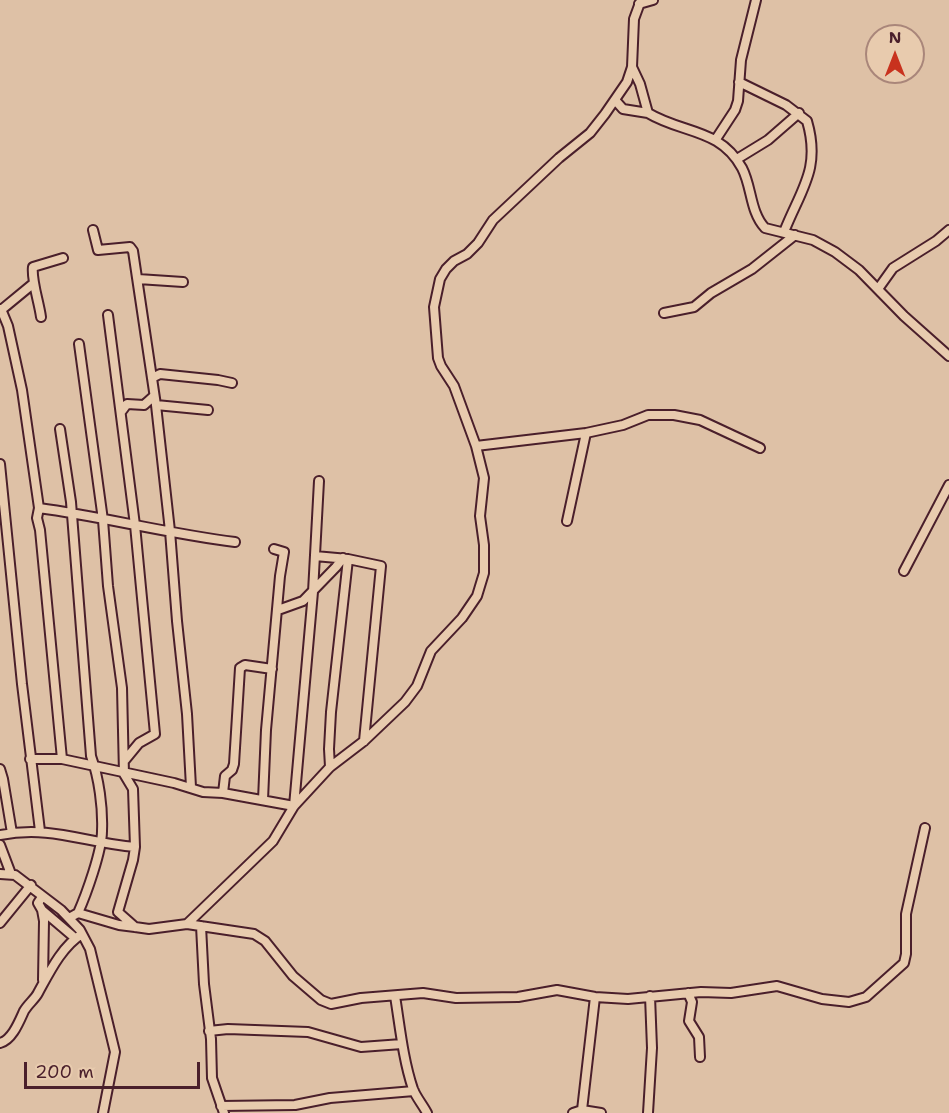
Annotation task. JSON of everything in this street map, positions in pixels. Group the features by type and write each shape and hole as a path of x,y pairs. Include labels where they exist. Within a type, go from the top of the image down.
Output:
{"street":[{"path":"187,924 273,841 294,806 330,767 364,741 405,702 417,686 431,651 462,618 481,585 485,563 480,516 483,478 476,446 454,386 438,358 434,306 440,279 454,261 472,249 493,220 559,158 590,133 627,82 632,67 634,20 640,2 653,0"},
{"path":"717,139 738,101 741,60 756,0"},
{"path":"632,67 640,84 648,113"},
{"path":"739,82 786,105 807,120 810,130 812,164 809,179 796,201 784,232"},
{"path":"615,100 623,109 648,113 685,130 717,139 737,159 748,180 752,204 761,224 771,230 813,240 835,252 859,270 904,316 949,356"},
{"path":"737,159 768,140 799,113"},
{"path":"93,230 98,250 130,247 132,249 138,279 156,405 170,531 187,714 191,788"},
{"path":"878,289 893,268 936,241 949,230"},
{"path":"664,312 694,307 711,293 752,269 795,235"},
{"path":"41,317 32,270 35,265 63,258"},
{"path":"138,279 183,282"},
{"path":"33,283 1,310 8,326 22,390 39,508 37,518 62,759"},
{"path":"108,315 135,525 155,734 139,743 125,760"},
{"path":"79,344 103,520 108,586 122,688 124,774 133,789 135,847 118,912 135,927"},
{"path":"152,378 160,374 232,383"},
{"path":"121,412 127,404 144,405 154,396"},
{"path":"156,405 208,410"},
{"path":"476,446 586,433 623,425 648,416 674,415 711,424 760,448"},
{"path":"60,429 71,513 91,756 98,774 102,822 101,842 78,913"},
{"path":"567,521 586,433"},
{"path":"0,464 30,759 40,831"},
{"path":"294,806 313,592 320,481"},
{"path":"904,571 949,486"},
{"path":"39,508 192,537 235,542"},
{"path":"262,800 266,730 284,552 274,549"},
{"path":"315,556 345,558 381,566 364,741"},
{"path":"330,767 332,712 347,574 345,558"},
{"path":"278,610 299,603 313,592 345,558"},
{"path":"329,575 347,574"},
{"path":"223,793 225,776 232,770 234,764 240,668 245,665 272,669"},
{"path":"30,759 62,759 203,792 223,793 294,806"},
{"path":"0,769 12,833"},
{"path":"69,918 78,913 149,929 187,924 254,934 262,938 293,976 326,1003 331,1004 423,993 456,998 522,996 557,990 595,997 628,999 688,993 725,993 777,986 832,1001 849,1002 866,997 906,960 906,914 925,828"},
{"path":"0,835 40,831 135,847"},
{"path":"0,845 11,874"},
{"path":"0,874 11,874 30,885 69,918 95,964 115,1052 103,1113"},
{"path":"0,923 30,885"},
{"path":"42,897 38,903 44,921 43,982"},
{"path":"42,910 78,936"},
{"path":"201,926 212,1082 223,1110 295,1105 330,1098 414,1091"},
{"path":"0,1043 7,1040 20,1022 25,1009 39,992 43,982 78,936"},
{"path":"688,993 692,1002 689,1021 698,1034 700,1057"},
{"path":"395,996 402,1044 414,1091 427,1113"},
{"path":"638,1113 648,1112 652,1048 650,996"},
{"path":"582,1110 595,997"},
{"path":"210,1031 228,1029 308,1032 361,1047 402,1044"},
{"path":"573,1113 582,1110 602,1113"}]}
